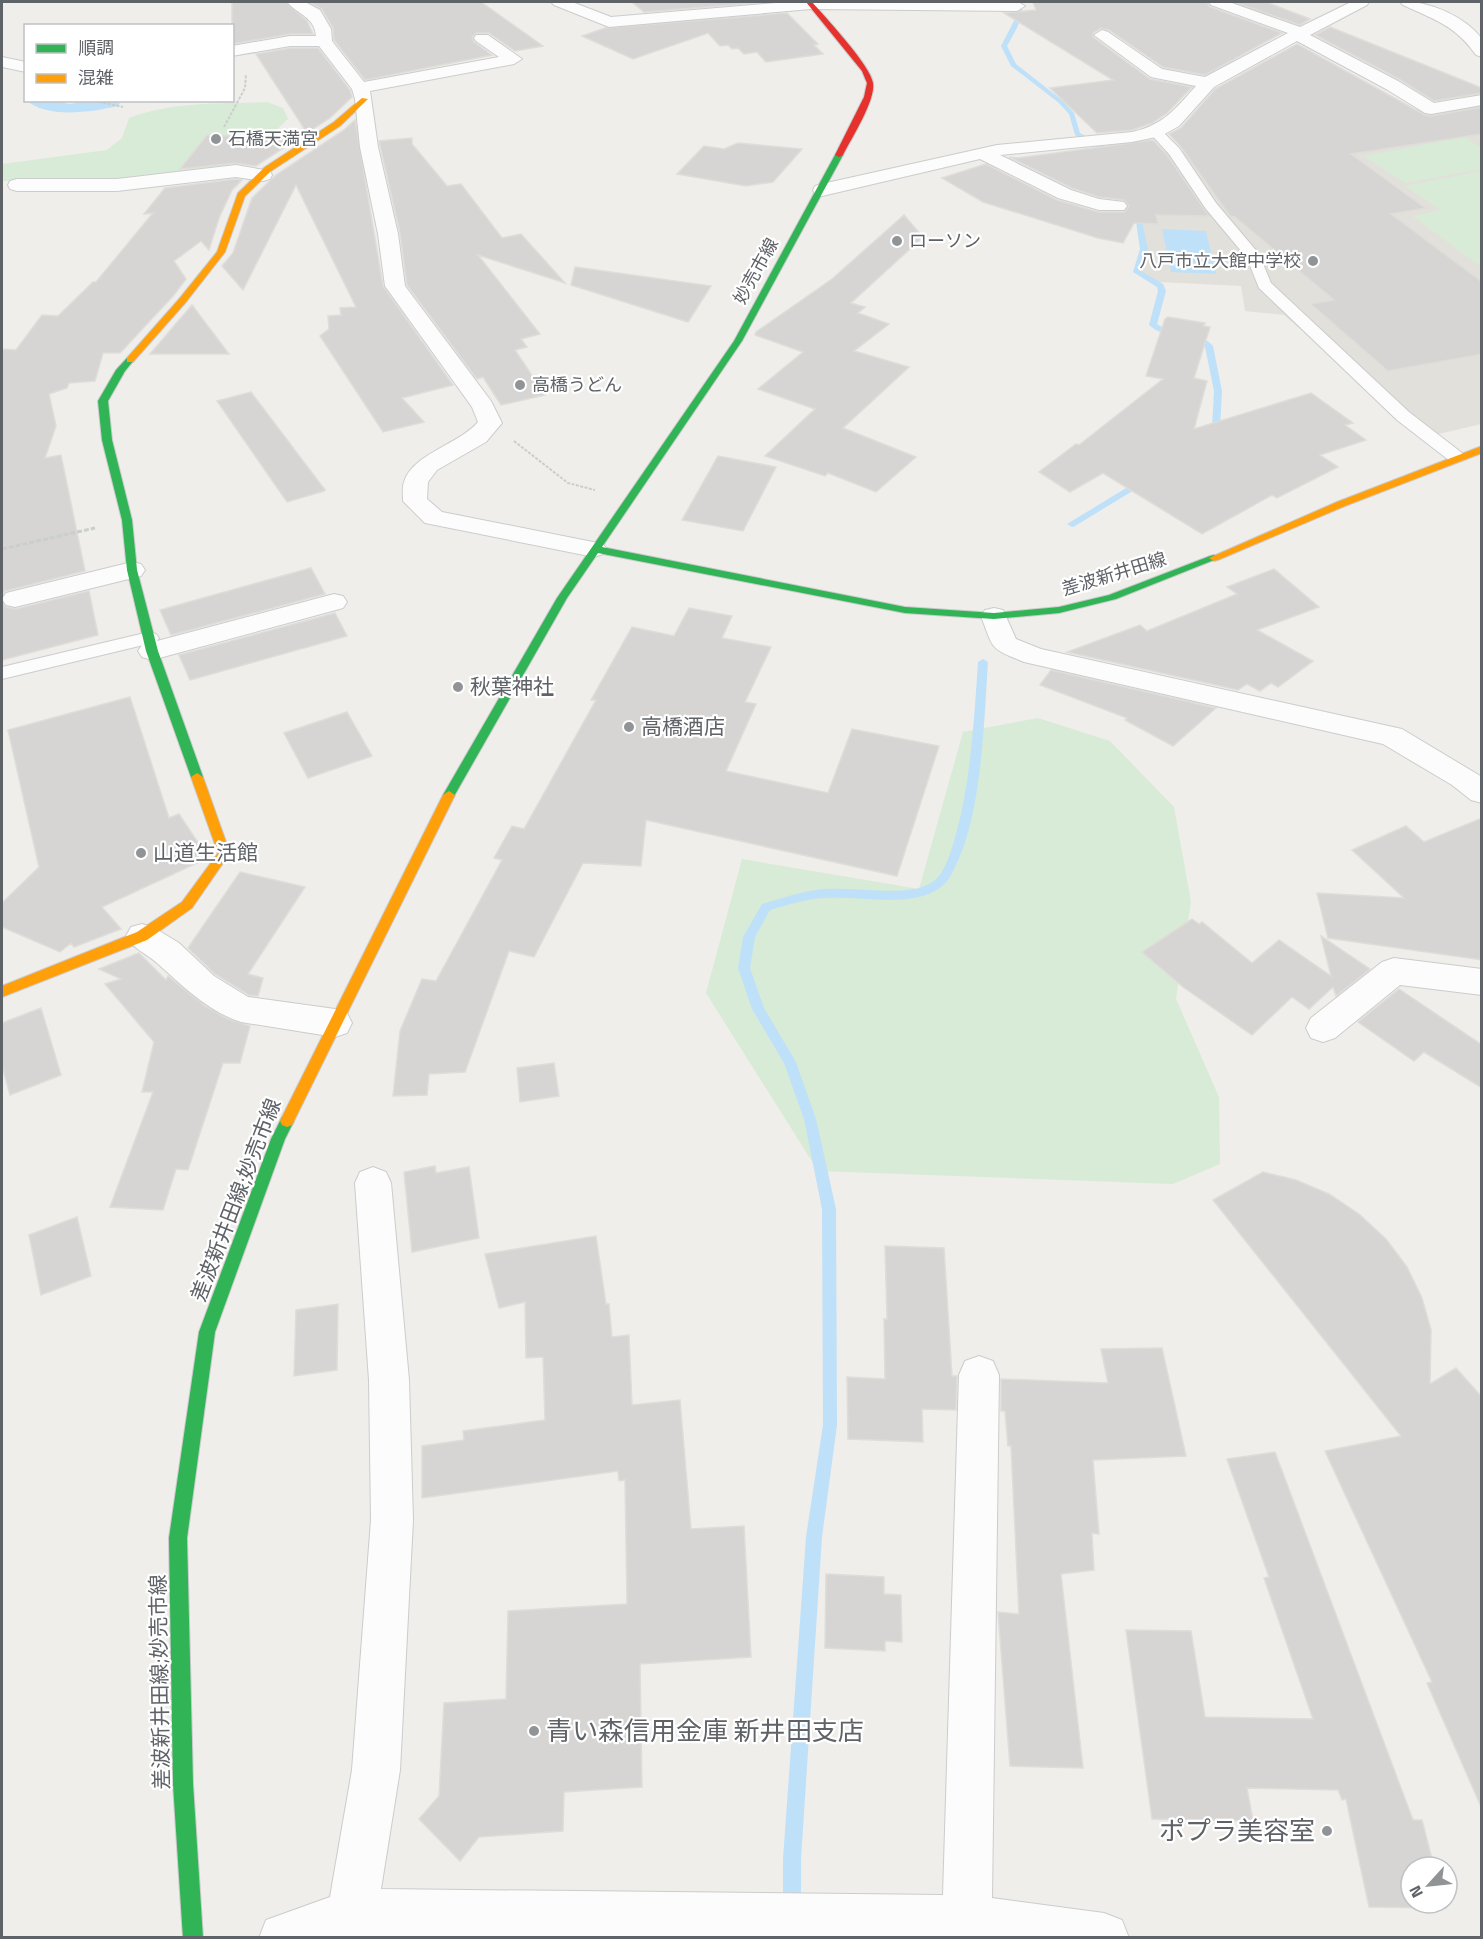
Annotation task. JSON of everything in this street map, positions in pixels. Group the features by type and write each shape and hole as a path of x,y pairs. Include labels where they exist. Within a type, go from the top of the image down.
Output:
{"main road":[{"name":"妙売市線","path":"594,549 738,341 822,190 868,97 870,83 865,71 810,3"},
{"path":"2,992 142,936 187,905 224,853 150,644 132,570 128,520 107,440 103,401 121,370 183,300 221,252 231,219 242,195 262,175 337,124 362,94"},
{"name":"差波新井田線","path":"594,549 905,610 994,616 1059,610 1112,597 1168,578 1456,457 1482,449"},
{"name":"差波新井田線;妙売市線","path":"193,1938 183,1784 178,1538 207,1332 278,1139 335,1023 450,793 517,674 594,549"}],"street":[{"path":"295,2 314,13 323,29 324,41 362,94 369,147 388,234 395,286 483,406 490,423 478,437 429,465 416,482 415,501 434,518 594,549"},
{"path":"559,2 596,19 609,22 810,3 1017,6"},
{"path":"1216,2 1298,33 1431,109 1482,100"},
{"path":"822,190 982,153 1132,137 1155,132 1173,122 1208,83 1298,33 1362,2"},
{"path":"1408,2 1475,31 1482,52"},
{"path":"1102,35 1157,73 1208,83"},
{"path":"362,94 514,59 482,38"},
{"path":"237,50 290,41 324,41"},
{"path":"2,60 24,66"},
{"path":"982,153 1059,192 1097,206 1118,206"},
{"path":"17,185 117,185 236,171 262,175"},
{"path":"15,598 132,570"},
{"path":"150,644 334,602"},
{"path":"994,616 1005,644 1034,656 1392,736 1462,778 1482,793"},
{"path":"142,936 167,952 202,985 241,1009 335,1023"},
{"path":"1323,1028 1394,971 1482,982"},
{"path":"352,1914 375,1770 392,1520 389,1380 373,1183"},
{"path":"967,1920 979,1375"},
{"path":"284,1938 352,1914 967,1920 1104,1938"}],"lane":[{"path":"1155,132 1174,151 1211,206 1254,257 1264,285 1403,416 1456,457"},
{"path":"2,673 150,644"}],"path":[{"path":"224,127 244,88 245,59 237,50"},
{"path":"99,102 123,107"},
{"path":"490,423 568,483 595,490"},
{"path":"2,549 128,520"}],"shaded area":[{"name":"八戸市立大館中学校","path":"1476,103 1481,106 1481,424 1426,437 1284,315 1245,311 1241,286 1159,282 1141,272 1147,250 1138,206 1161,152 1184,151 1422,108"}],"green space":[{"path":"267,102 283,108 288,119 248,157 228,165 119,178 2,181 2,164 107,150 122,138 129,118 163,109 197,104"},
{"path":"1465,137 1481,148 1481,169 1405,183 1364,156"},
{"path":"1482,171 1481,267 1413,216 1441,210 1405,186"},
{"path":"1038,718 1110,741 1174,807 1191,902 1176,999 1219,1097 1220,1164 1173,1184 818,1171 706,993 742,859 919,889 963,732"}],"water":[{"path":"120,102 118,106 72,112 49,111 30,103"},
{"path":"1162,229 1206,231 1216,274 1171,272"}],"building":[{"path":"232,2 285,2 307,21 313,34 290,34 234,44 234,24 232,24"},
{"path":"309,2 481,2 543,46 515,51 489,33 476,33 472,37 474,42 492,55 365,80 334,40 333,28 322,9"},
{"path":"632,2 766,2 644,12"},
{"path":"1033,2 1207,2 1210,7 1282,33 1205,75 1163,67 1109,30 1101,28 1093,33 1093,37 1150,79 1192,87 1167,113 1152,123 1132,130 1097,133 1050,88 1113,80 1004,13 1036,10"},
{"path":"1234,2 1266,2 1310,19 1300,25"},
{"path":"787,13 818,44 814,45 823,54 766,62 757,52 744,54 738,48 732,49 728,45 720,46 708,33 633,59 582,36 605,28"},
{"path":"1330,27 1482,88 1482,93 1434,101 1399,79 1315,35"},
{"path":"1297,44 1425,115 1431,116 1482,107 1482,134 1351,154 1425,208 1391,214 1482,282 1482,354 1388,371 1311,304 1334,300 1235,217 1230,216 1181,147 1169,134 1181,128 1215,89"},
{"path":"290,48 318,48 350,90 352,97 330,118 307,133 256,54"},
{"path":"355,120 383,286 453,385 402,398 424,422 383,432 320,336 329,329 328,316 341,315 340,308 356,307 296,185 243,290 222,266 233,253 252,198 276,175 344,130"},
{"path":"207,135 297,139 256,166 236,163 180,169"},
{"path":"412,138 412,144 447,186 461,184 502,238 521,234 565,283 478,255 540,334 521,339 527,347 515,350 545,395 501,405 483,377 477,379 407,285 400,233 379,141"},
{"path":"1153,140 1167,155 1209,216 1156,215 1158,224 1134,223 1123,243 1098,238 983,202 942,178 986,164 1057,200 1098,212 1124,212 1129,206 1124,200 1099,197 1072,188 1009,157 1018,158"},
{"path":"738,143 802,149 773,182 746,186 677,174 704,146 724,149"},
{"path":"242,180 232,190 219,218 209,250 201,241 174,261 186,279 174,295 120,353 103,353 95,381 69,383 67,388 49,394 56,426 45,458 61,455 85,571 5,591 2,596 2,349 16,350 42,315 58,316 93,282 96,282 153,213 144,214 165,188"},
{"path":"904,215 923,237 851,303 865,307 858,313 889,324 854,351 909,367 843,428 916,457 876,492 828,473 825,476 765,456 815,409 758,389 803,352 755,335 756,332 832,279"},
{"path":"575,267 711,286 688,322 571,285"},
{"path":"192,305 229,354 150,354"},
{"path":"1168,317 1205,323 1203,326 1210,327 1194,378 1207,381 1194,429 1311,393 1353,423 1345,425 1366,440 1320,455 1338,467 1277,498 1272,495 1202,534 1103,473 1070,492 1039,472 1076,444 1079,445 1163,379 1146,376 1165,319"},
{"path":"251,392 324,491 287,502 217,401"},
{"path":"718,456 776,467 743,531 682,520"},
{"path":"311,568 325,594 171,635 160,610"},
{"path":"1274,569 1319,607 1257,630 1313,661 1278,687 1271,683 1260,691 1247,684 1238,690 1067,652 1140,625 1147,631 1237,594 1227,587"},
{"path":"89,591 98,635 2,660 2,602 6,607 16,609"},
{"path":"689,608 732,616 722,638 771,647 745,702 756,704 726,771 828,793 852,729 939,746 897,876 646,820 641,866 583,863 534,957 509,951 465,1072 429,1074 427,1095 393,1096 400,1031 422,979 436,981 502,860 494,858 512,826 524,829 596,700 591,700 632,627 674,636"},
{"path":"335,613 347,636 190,680 179,655"},
{"path":"1051,670 1216,708 1173,746 1125,720 1127,718 1040,685"},
{"path":"130,697 169,818 179,814 205,853 189,860 197,863 102,907 121,929 74,947 71,943 60,952 2,927 2,903 39,867 8,730"},
{"path":"347,712 372,756 308,778 284,733"},
{"path":"1482,818 1482,960 1328,938 1317,893 1404,898 1352,850 1406,826 1424,842"},
{"path":"240,872 305,887 248,974 263,978 258,996 249,995 215,974 188,948"},
{"path":"1192,919 1199,924 1202,922 1252,963 1279,940 1331,976 1321,936 1370,969 1336,996 1333,987 1309,1009 1292,997 1252,1035 1183,987 1142,952"},
{"path":"139,953 166,980 168,976 205,1006 228,1019 250,1026 240,1063 223,1063 188,1170 176,1169 163,1210 110,1207 153,1092 142,1092 154,1042 105,984 121,979 99,969"},
{"path":"1399,989 1482,1045 1482,1088 1424,1052 1414,1061 1358,1022"},
{"path":"41,1008 61,1075 10,1095 2,1066 2,1023"},
{"path":"554,1063 559,1096 520,1102 517,1068"},
{"path":"435,1166 436,1173 469,1167 479,1238 412,1252 404,1172"},
{"path":"1263,1172 1296,1180 1329,1194 1359,1214 1386,1239 1407,1267 1422,1298 1431,1330 1430,1384 1456,1368 1482,1397 1482,1809 1427,1683 1432,1682 1325,1451 1401,1436 1213,1200"},
{"path":"77,1217 91,1276 41,1295 29,1235"},
{"path":"596,1236 606,1304 609,1304 612,1337 629,1335 632,1405 680,1400 691,1529 744,1526 751,1657 640,1664 642,1787 564,1792 563,1831 479,1837 460,1861 419,1819 439,1796 444,1703 506,1699 508,1611 627,1604 625,1480 619,1481 618,1471 422,1498 422,1446 464,1440 463,1431 545,1420 543,1357 526,1358 525,1302 499,1308 485,1254"},
{"path":"885,1246 944,1248 952,1376 957,1376 956,1410 922,1409 923,1442 848,1439 847,1377 885,1379 884,1319 887,1319"},
{"path":"338,1304 337,1370 294,1376 296,1310"},
{"path":"1162,1348 1186,1456 1093,1460 1099,1534 1092,1533 1094,1570 1061,1574 1083,1768 1010,1766 998,1612 1019,1614 1011,1446 1008,1446 1005,1411 1001,1411 1001,1379 1108,1383 1101,1349"},
{"path":"1275,1452 1413,1820 1422,1820 1431,1855 1399,1855 1399,1907 1369,1907 1346,1799 1342,1800 1338,1790 1247,1788 1253,1821 1152,1819 1126,1630 1191,1631 1205,1717 1313,1719 1264,1578 1269,1577 1227,1459"},
{"path":"826,1574 884,1577 884,1594 901,1595 902,1642 885,1641 885,1651 825,1648"}],"waterway":[{"path":"1018,2 1018,19 1004,46 1013,65 1061,102 1072,114 1077,134 1104,148 1107,161"},
{"path":"1136,208 1144,249 1137,272 1160,286 1162,291 1153,325 1167,333 1197,338 1209,346 1218,391 1216,428 1209,435"},
{"path":"1072,524 1141,482"},
{"path":"792,1908 792,1859 814,1537 830,1425 829,1209 810,1119 790,1062 758,1009 744,968 749,937 766,907 810,895 915,893 929,890 944,878 956,855 965,823 976,749 983,662"}],"traffic: fast":[{"path":"449,795 562,598 738,341 839,155"},
{"path":"130,360 121,370 103,401 107,440 127,520 132,570 152,651 197,777"},
{"path":"594,549 905,610 994,616 1059,610 1112,597 1214,558"},
{"path":"193,1938 183,1784 178,1538 207,1332 278,1139 287,1121"}],"traffic: slow":[{"path":"130,360 183,300 221,252 241,195 268,169 337,124 364,99"},
{"path":"1214,558 1341,504 1482,449"},
{"path":"2,992 142,936 187,905 224,853 197,777"},
{"path":"287,1121 449,795"}],"traffic: jam":[{"path":"809,2 865,71 870,83 868,97 839,155"}],"place":[{"name":"石橋天満宮","path":"216,139"},
{"name":"ローソン","path":"897,241"},
{"name":"八戸市立大館中学校","path":"1313,261"},
{"name":"高橋うどん","path":"520,385"},
{"name":"秋葉神社","path":"458,687"},
{"name":"高橋酒店","path":"629,727"},
{"name":"山道生活館","path":"141,853"},
{"name":"青い森信用金庫 新井田支店","path":"534,1731"},
{"name":"ポプラ美容室","path":"1327,1831"}]}
